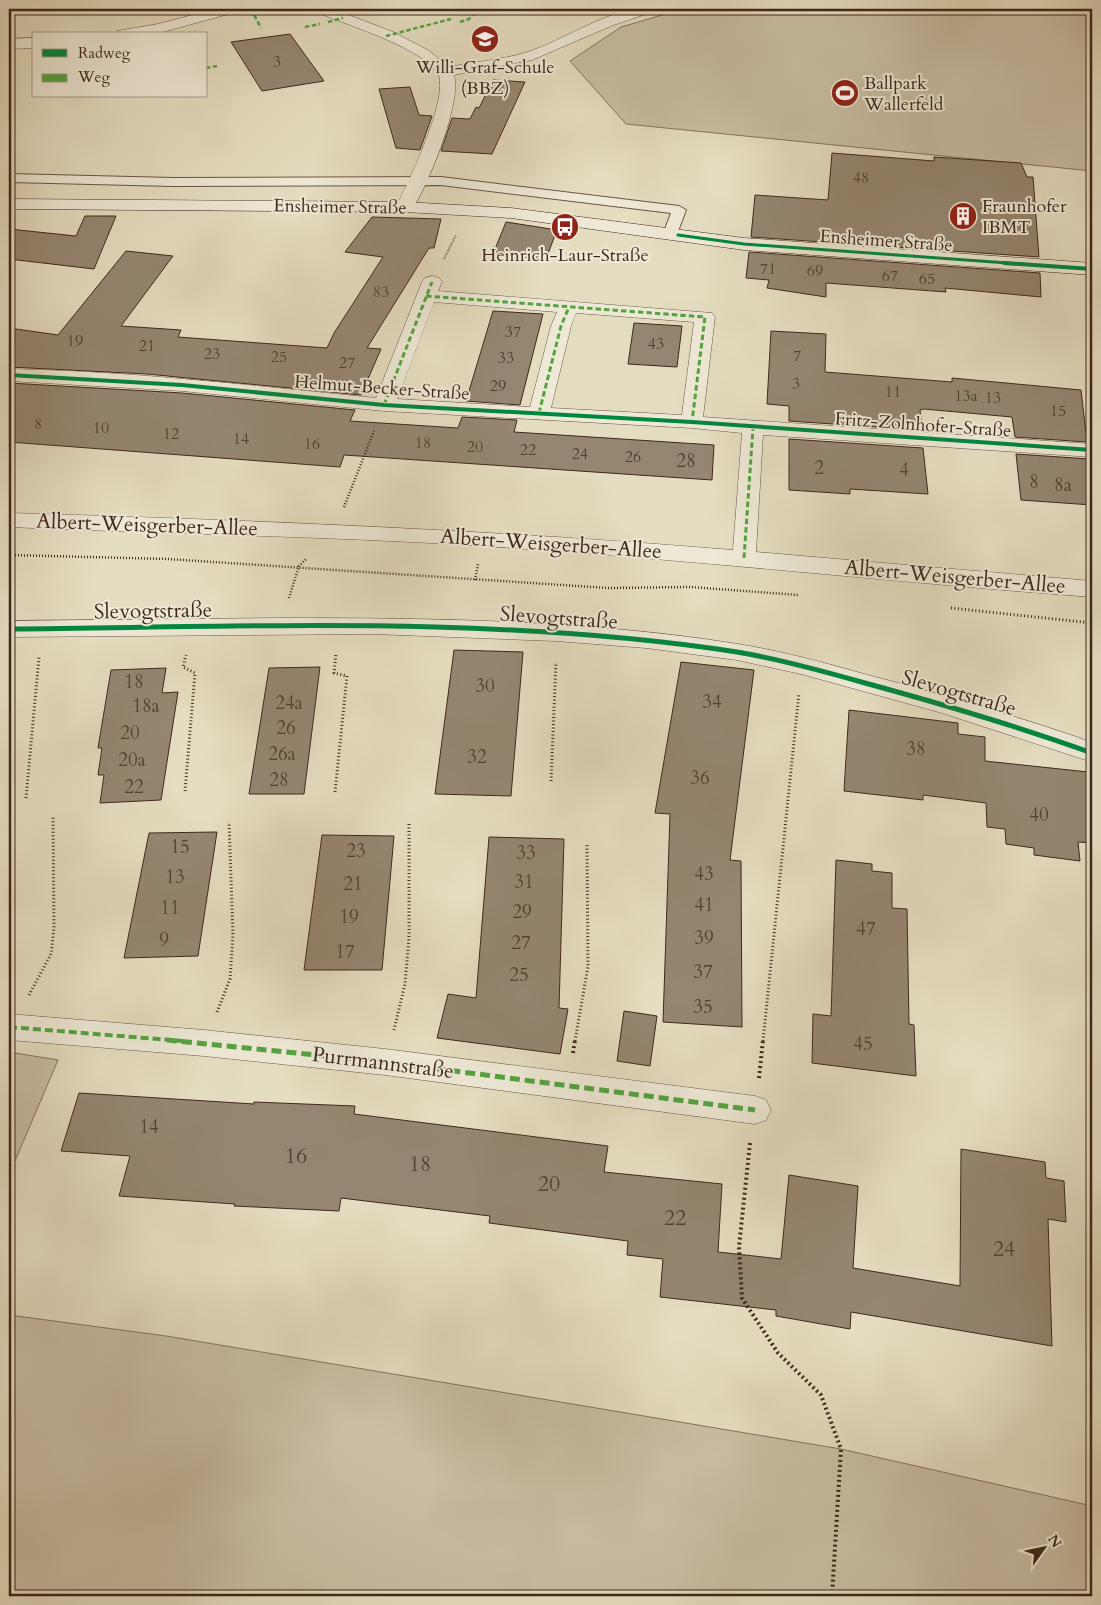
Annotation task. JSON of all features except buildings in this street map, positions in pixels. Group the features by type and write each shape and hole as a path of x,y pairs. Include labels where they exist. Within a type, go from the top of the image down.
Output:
{"street":[{"path":"134,32 159,28 231,9"},
{"path":"321,9 427,55 445,72 449,93 446,105 418,181 405,207"},
{"path":"445,72 527,57 552,48 606,23 646,9"},
{"path":"9,44 32,43"},
{"name":"Ensheimer Straße","path":"9,204 405,207 468,210 744,244 1092,269"},
{"path":"429,289 569,307 705,317 692,422"},
{"name":"Helmut-Becker-Straße","path":"384,404 429,289"},
{"path":"539,413 561,326 569,307"},
{"name":"Helmut-Becker-Straße","path":"9,375 55,376 182,385 384,404 692,422 753,428"},
{"path":"744,558 753,428"},
{"name":"Fritz-Zolnhofer-Straße","path":"753,428 1092,450"},
{"name":"Albert-Weisgerber-Allee","path":"9,520 335,531 744,558 1092,589"},
{"name":"Slevogtstraße","path":"9,629 339,626 558,632 647,640 738,652 802,666 948,705 1092,753"},
{"name":"Purrmannstraße","path":"13,1027 204,1043 385,1062 755,1110"}],"lane":[{"path":"9,178 173,182 441,181 679,210 670,234"}],"path":[{"path":"429,289 468,210"},
{"path":"9,555 168,559 608,588 691,587 802,595"},
{"path":"945,608 1092,623"},
{"path":"186,791 196,673 183,667 193,626"},
{"path":"335,792 347,676 334,673 339,626"},
{"path":"26,798 41,629"},
{"path":"551,781 558,632"},
{"path":"802,666 739,1247 742,1298 778,1353 822,1395 841,1450 832,1596"},
{"path":"13,1027 50,954 54,928 53,816"},
{"path":"204,1043 230,979 233,936 229,822"},
{"path":"385,1062 405,984 409,938 409,824"},
{"path":"567,1086 588,966 587,843"}],"shaded area":[{"name":"Ballpark Wallerfeld","path":"699,9 1092,9 1092,171 626,124 570,61 621,27 676,11"},
{"path":"9,1052 58,1060 9,1175"},
{"path":"9,1315 166,1336 841,1449 1092,1506 1092,1596 9,1596"}],"marked path":[{"path":"251,9 261,28"},
{"path":"460,22 469,19 478,9"},
{"path":"328,22 343,18"},
{"path":"386,36 451,19"},
{"path":"305,27 320,24"},
{"path":"208,68 217,66"},
{"path":"384,405 432,282"},
{"path":"426,296 705,317 692,422"},
{"path":"539,413 561,326 569,307"},
{"path":"744,558 753,428"},
{"path":"9,1027 204,1043 385,1062 755,1110"}],"cycle path":[{"path":"678,235 744,244 1092,269"},
{"path":"9,375 55,376 182,385 384,405 692,422 753,428 1092,450"},
{"path":"9,629 373,626 556,632 646,640 737,652 801,666 951,707 1036,733 1092,753"}],"place":[{"name":"Willi-Graf-Schule (BBZ)","path":"485,39"},
{"name":"Ballpark Wallerfeld","path":"845,93"},
{"name":"Fraunhofer IBMT","path":"963,216"},
{"name":"Heinrich-Laur-Straße","path":"565,227"}]}
